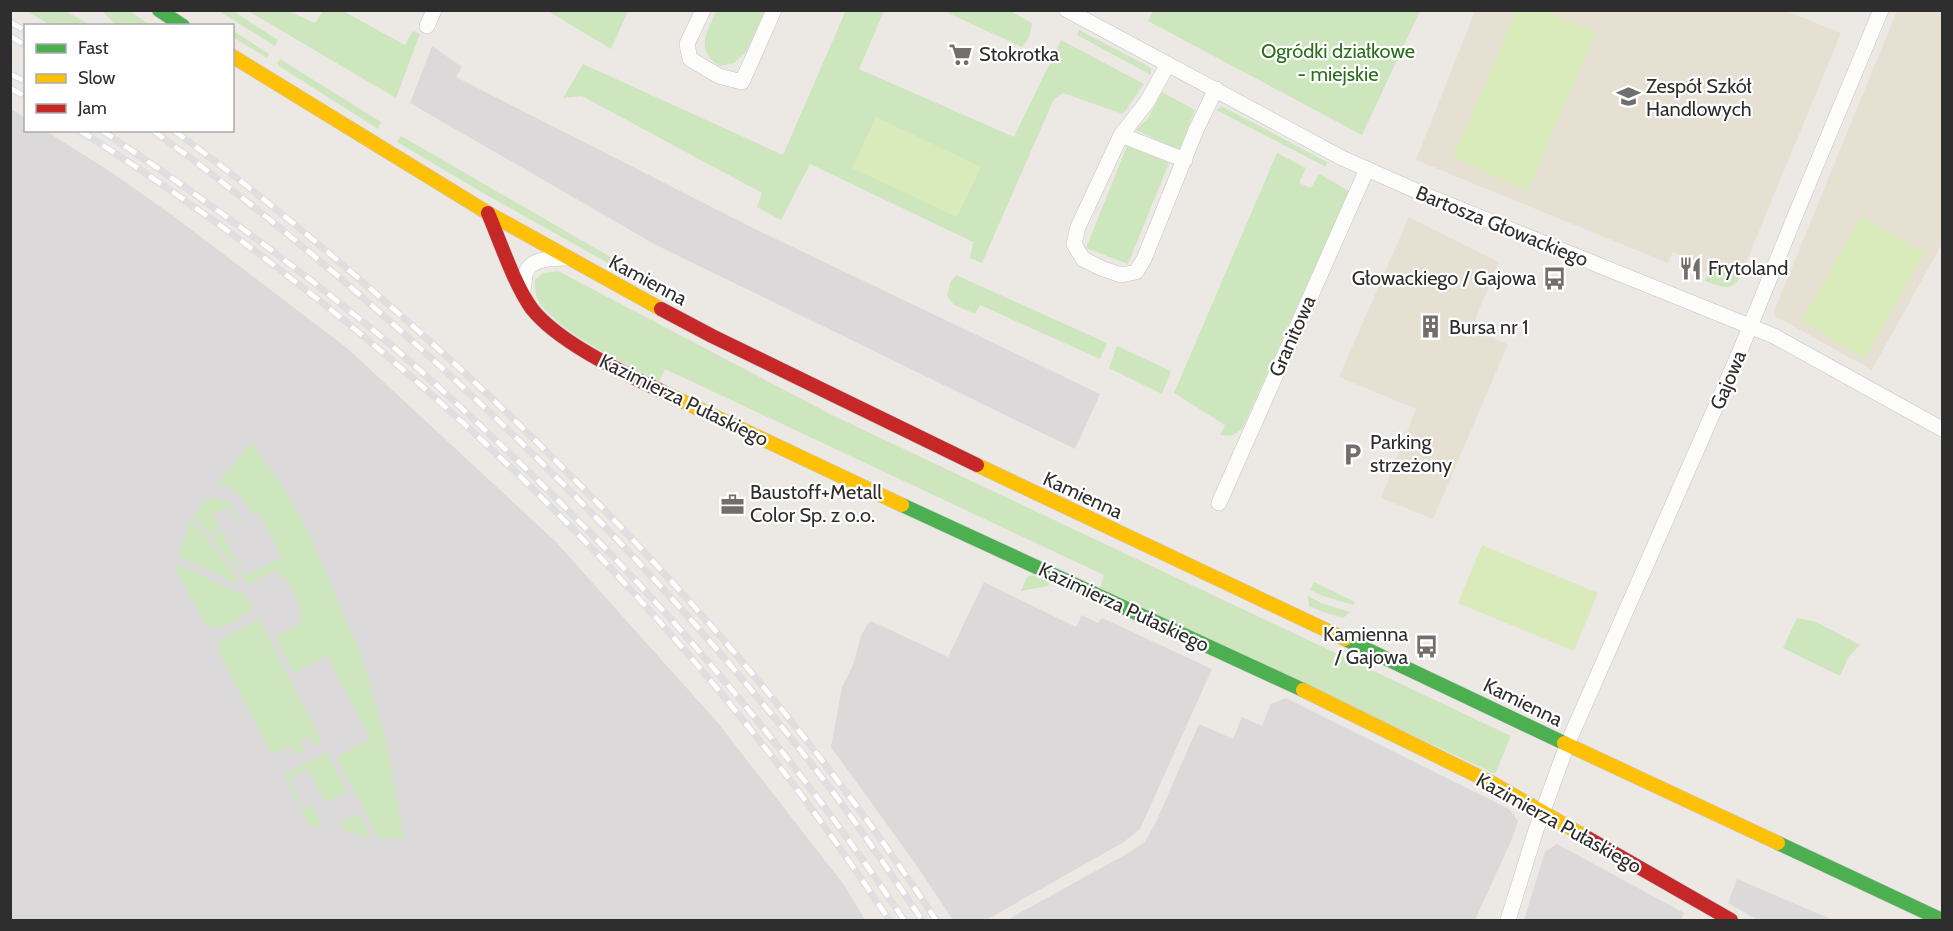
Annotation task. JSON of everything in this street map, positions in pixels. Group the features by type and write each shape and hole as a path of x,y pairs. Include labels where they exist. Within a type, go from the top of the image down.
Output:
{"main road":[{"path":"159,10 180,24"},
{"name":"Kamienna","path":"234,57 488,213 712,336 1012,482 1942,920"},
{"name":"Kazimierza Pułaskiego","path":"488,213 531,307 559,334 619,371 854,483 1271,675 1492,783 1731,921"}],"street":[{"path":"427,26 434,10"},
{"path":"703,10 687,44 690,59 719,76 742,82 774,10"},
{"name":"Bartosza Głowackiego","path":"1067,10 1342,158 1629,279 1774,336 1942,429"},
{"name":"Gajowa","path":"1543,812 1567,745 1750,327 1881,10"},
{"path":"1168,64 1148,102 1121,135 1078,227 1074,244 1083,259 1121,275 1136,272 1144,259 1196,130 1216,89"},
{"path":"1121,135 1185,160"},
{"name":"Granitowa","path":"1218,503 1367,169"},
{"path":"523,291 526,272 531,265 549,259 567,258"},
{"path":"1508,921 1543,812"}],"shaded area":[{"name":"Zespół Szkół Handlowych","path":"1475,11 1786,11 1841,33 1743,270 1698,272 1701,263 1673,252 1668,263 1416,160"},
{"path":"1897,11 1942,11 1942,244 1872,370 1775,316 1774,311"},
{"path":"432,46 462,67 456,77 753,228 1100,394 1075,449 656,245 410,103"},
{"path":"13,110 24,117 24,132 48,132 114,174 172,215 347,348 556,542 718,723 844,885 865,920 11,920 10,114"},
{"path":"1409,217 1499,262 1471,329 1508,344 1433,519 1381,498 1416,409 1339,377"},
{"path":"984,582 1076,627 1082,615 1098,623 1102,618 1212,669 1140,829 1124,842 986,920 953,920 831,747 842,687 853,665 861,636 868,623 871,621 948,657"},
{"path":"1286,698 1509,809 1518,821 1475,920 1007,920 1145,842 1199,724 1233,739 1242,717 1262,726 1271,704"},
{"path":"1557,844 1684,913 1681,920 1524,920 1545,852"},
{"path":"1737,879 1833,920 1758,920 1728,903"}],"green space":[{"path":"846,10 884,11 859,69 1014,137 1061,40 1144,84 1123,114 1063,93 1054,99 982,263 970,258 973,242 810,164 781,220 757,207 762,193 582,96 563,98 583,64 783,155"},
{"name":"Ogródki działkowe - miejskie","path":"1420,10 1362,135 1148,21 1153,11"},
{"path":"1517,10 1545,11 1596,32 1528,190 1453,158"},
{"path":"26,11 65,11 89,24 49,24"},
{"path":"102,11 130,11 149,24 115,24"},
{"path":"219,11 233,11 278,40 275,46"},
{"path":"248,11 288,11 315,23 323,11 343,11 405,45 413,31 420,34 396,98"},
{"path":"548,11 628,11 611,49"},
{"path":"716,11 765,11 746,52 734,63 720,66 707,54 705,47 706,34"},
{"path":"949,11 1010,11 1032,23 1030,33 1022,47 948,13"},
{"path":"1079,30 1146,65 1151,69 1151,75 1077,35"},
{"path":"234,31 269,54 267,58 234,38"},
{"path":"280,59 381,122 378,129 279,66 277,63"},
{"path":"1162,92 1195,110 1179,150 1136,130 1148,118"},
{"path":"1221,107 1327,162 1326,167 1216,110"},
{"path":"876,117 981,167 957,217 852,168"},
{"path":"401,136 661,286 660,292 397,142"},
{"path":"1127,146 1169,163 1128,264 1086,248"},
{"path":"1277,153 1306,168 1299,183 1311,188 1319,174 1349,191 1243,427 1233,435 1220,435 1225,425 1174,393"},
{"path":"1862,216 1925,253 1865,358 1801,321"},
{"path":"1743,270 1732,286 1723,287 1705,281 1708,272"},
{"path":"558,271 832,415 1511,736 1496,772 1493,773 1100,588 1104,575 665,369 659,382 629,366 577,336 549,314 539,302 535,280 543,273"},
{"path":"956,275 1107,343 1100,359 980,305 975,314 954,305 947,296 950,283"},
{"path":"1117,346 1171,371 1162,394 1109,368"},
{"path":"252,443 281,483 306,527 361,654 386,739 404,838 379,838 336,757 370,739 327,656 294,673 275,636 303,622 298,613 302,610 286,577 281,579 276,570 247,584 239,570 241,569 245,576 282,557 259,512 252,515 235,491 216,484"},
{"path":"217,498 230,502 240,521 238,523 228,507 213,515 219,528 208,534 193,516 206,499"},
{"path":"191,519 234,573 240,585 178,556"},
{"path":"221,531 238,564 234,566 210,537"},
{"path":"1482,545 1598,593 1574,651 1458,603"},
{"path":"177,564 246,596 253,610 224,626 206,625 175,569"},
{"path":"1032,575 1050,582 1048,586 1021,591 1027,577"},
{"path":"1314,582 1355,602 1353,605 1310,590"},
{"path":"1308,596 1321,603 1350,612 1343,618 1323,612 1309,606"},
{"path":"1797,618 1816,622 1860,645 1849,656 1840,676 1783,648"},
{"path":"259,619 322,742 315,746 310,737 301,741 305,750 297,754 292,745 275,754 271,753 218,651 223,638"},
{"path":"327,752 348,792 326,803 308,769 289,779 304,808 312,805 323,828 308,824 285,776 286,773"},
{"path":"358,813 372,838 346,832 341,822"}],"railway":[{"path":"10,22 24,30"},
{"path":"10,36 24,45"},
{"path":"10,74 24,81"},
{"path":"10,88 24,96"},
{"path":"82,132 197,209 311,294 421,385 526,482 626,584 720,692 808,804 889,920"},
{"path":"104,132 239,226 387,341 545,488 657,603 761,725 811,789 904,920"},
{"path":"155,132 269,219 380,313 503,425 601,523 694,624 783,729 851,816 922,920"},
{"path":"176,132 287,218 396,311 467,375 597,502 718,634 776,702 885,845 936,920"}],"traffic: fast":[{"path":"159,10 180,24"},
{"path":"902,505 1303,690"},
{"path":"1345,639 1564,743"},
{"path":"1778,843 1942,920"}],"traffic: slow":[{"path":"234,57 488,213 661,309"},
{"path":"663,392 902,505"},
{"path":"977,465 1345,639"},
{"path":"1303,690 1492,783 1586,837"},
{"path":"1564,743 1778,843"}],"traffic: jam":[{"path":"488,213 520,288 532,309 544,322 558,334 593,356 663,392"},
{"path":"661,309 977,465"},
{"path":"1586,837 1731,920"}],"place":[{"name":"Stokrotka","path":"961,54"},
{"name":"Zespół Szkół Handlowych","path":"1628,97"},
{"name":"Frytoland","path":"1690,268"},
{"name":"Głowackiego / Gajowa","path":"1554,278"},
{"name":"Bursa nr 1","path":"1431,327"},
{"name":"Parking strzeżony","path":"1352,454"},
{"name":"Baustoff+Metall Color Sp. z o.o.","path":"732,504"},
{"name":"Kamienna / Gajowa","path":"1426,646"}]}
